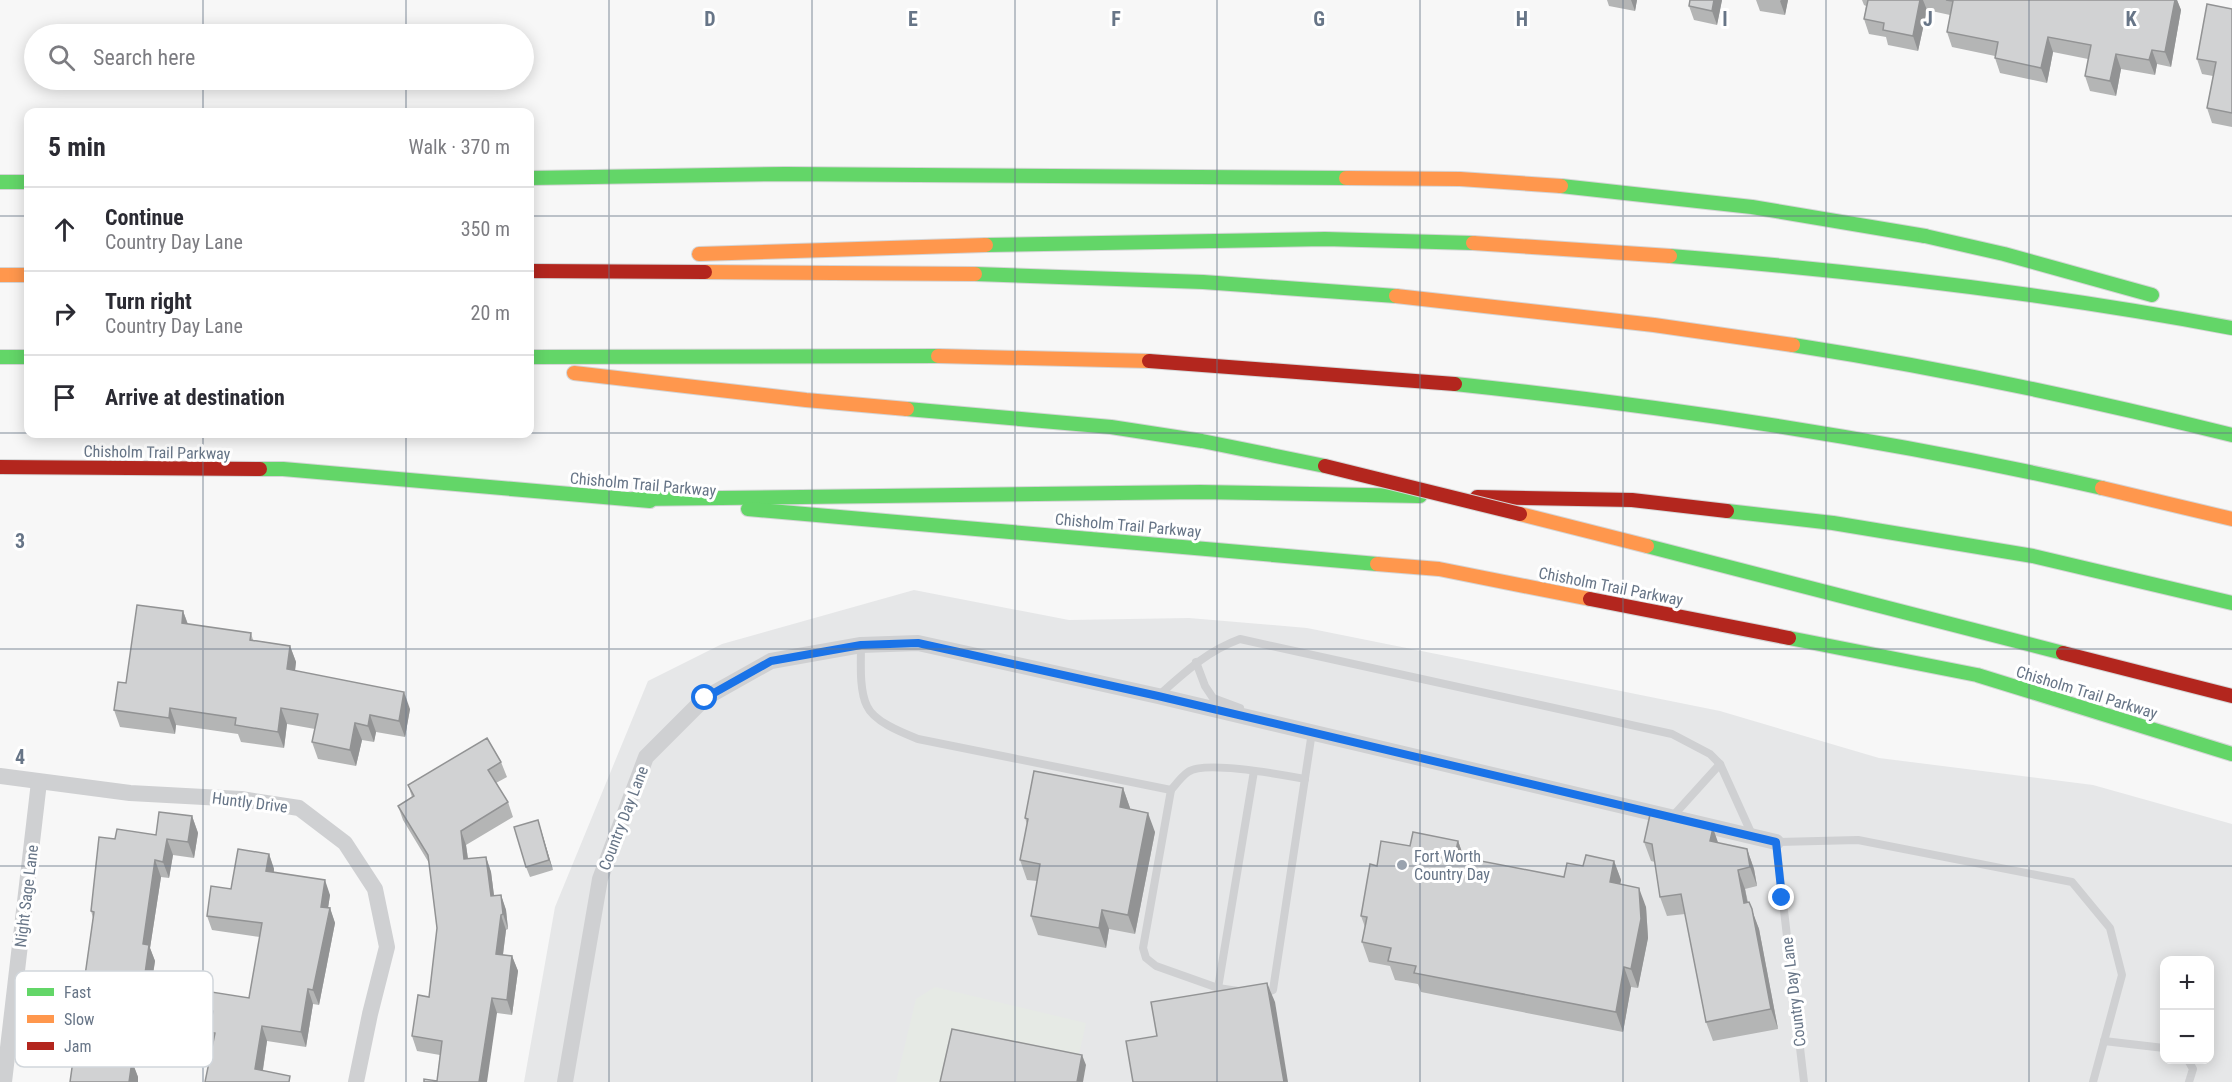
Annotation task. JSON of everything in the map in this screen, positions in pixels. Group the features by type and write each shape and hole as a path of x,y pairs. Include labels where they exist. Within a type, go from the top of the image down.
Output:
{"main road":[{"path":"534,178 797,174 1472,179 1714,201 1925,236 2168,300"},
{"path":"0,182 24,182"},
{"path":"684,255 1022,243 1244,240 1385,240 1523,246 1721,260 1927,280 2143,310 2232,328"},
{"path":"534,270 649,258"},
{"path":"534,270 1154,279 1475,303 1756,339 1962,374 2037,389 2232,435"},
{"path":"0,275 24,275"},
{"path":"2185,306 2232,322"},
{"path":"534,357 972,356 1143,361 1418,380 1589,398 1842,436 2023,470 2232,519"},
{"path":"0,357 24,357"},
{"path":"534,368 806,400 1111,427 1202,441 1325,466 2232,696"},
{"name":"Chisholm Trail Parkway","path":"0,467 283,470 1439,569 1977,675 2232,754"},
{"path":"634,500 1200,492 1632,500 1833,523 2033,556 2232,603"}],"street":[{"name":"Country Day Lane","path":"565,1082 600,879 646,757 705,698 771,661 861,645 918,643 1158,696 1776,842"},
{"name":"Huntly Drive","path":"0,776 130,793 241,799 299,808 345,843 375,889 387,947 356,1082"},
{"name":"Night Sage Lane","path":"17,971 39,782"},
{"name":"Night Sage Lane","path":"4,1082 15,988"}],"lane":[{"path":"1158,696 1196,662 1220,647 1240,639 1672,734 1710,754 1719,764 1754,837"},
{"path":"861,645 861,677 867,707 890,728 918,738 1171,790"},
{"path":"1196,662 1205,686 1213,698 1252,714 1256,719"},
{"path":"1305,778 1214,767 1189,771 1171,790 1143,948 1146,958 1156,966 1218,988 1261,995 1273,990 1312,732"},
{"path":"1672,818 1719,764"},
{"path":"1218,988 1254,771"},
{"path":"1776,842 1858,840 2072,882 2110,928 2122,975 2092,1082"},
{"name":"Country Day Lane","path":"1776,842 1804,1082"},
{"path":"2104,1041 2160,1048"},
{"path":"2189,1082 2193,1069 2190,1064"}],"shaded area":[{"name":"Fort Worth Country Day","path":"914,590 1069,620 1189,618 1307,628 1720,711 1879,758 2093,785 2232,824 2232,1082 524,1082 555,907 648,681 722,644"},
{"path":"935,987 1086,1023 1073,1082 896,1082 916,999"}],"building":[{"path":"1690,0 1714,0 1712,11 1689,6"},
{"path":"1868,0 1920,0 1913,36 1883,30 1884,23 1864,19"},
{"path":"1946,0 2175,0 2165,52 2152,50 2149,60 2116,54 2110,81 2085,76 2091,45 2048,37 2041,68 1995,58 1998,42 1947,32 1953,1"},
{"path":"2207,4 2232,9 2232,113 2207,108 2216,62 2197,59"},
{"path":"137,605 183,611 182,623 251,633 250,640 290,646 287,669 404,692 399,721 370,715 368,726 355,723 350,750 312,742 318,714 281,708 278,732 235,725 236,718 170,708 169,718 114,710 118,682 126,683"},
{"path":"487,738 501,762 488,770 508,802 461,831 464,859 486,857 491,896 501,895 503,914 496,954 512,956 507,1000 492,998 479,1082 424,1082 424,1079 437,1081 442,1041 412,1036 418,995 429,997 437,928 428,855 398,806 414,796 408,785"},
{"path":"1034,771 1123,788 1120,807 1148,813 1128,915 1102,910 1099,928 1031,916 1040,864 1020,860"},
{"path":"1651,810 1713,828 1710,841 1747,849 1750,867 1738,870 1744,903 1749,902 1752,909 1771,1009 1706,1022 1681,894 1660,897 1652,844 1644,842"},
{"path":"159,812 192,816 188,842 167,839 163,862 155,860 143,944 149,945 145,971 86,971 94,912 91,911 99,837 115,839 117,829 156,835"},
{"path":"538,820 549,860 526,867 514,827"},
{"path":"1413,832 1458,841 1455,856 1564,877 1567,863 1583,866 1586,855 1614,861 1610,882 1639,888 1641,919 1631,969 1624,967 1616,1012 1414,973 1416,966 1388,961 1391,948 1362,942 1367,917 1361,916 1370,864 1377,866 1381,841 1410,846"},
{"path":"238,849 269,854 266,871 325,880 321,907 330,908 313,990 308,989 301,1032 262,1026 255,1069 290,1076 289,1082 205,1082 208,1067 213,1067 215,1033 213,1033 213,992 249,998 262,923 207,916 211,886 231,889"},
{"path":"1267,983 1284,1082 1133,1082 1126,1041 1157,1036 1151,1002"},
{"path":"952,1029 1082,1055 1077,1082 940,1082"},
{"path":"72,1067 131,1067 129,1082 70,1082"}],"traffic: fast":[{"path":"534,178 785,174 1346,178"},
{"path":"0,182 24,182"},
{"path":"1561,186 1752,207 1925,236"},
{"path":"1925,236 2004,254 2152,295"},
{"path":"986,245 1325,239 1473,243"},
{"path":"1670,256 1952,284 2092,304 2232,328"},
{"path":"975,274 1203,282 1396,296"},
{"path":"1793,345 2014,385 2232,435"},
{"path":"534,357 938,356"},
{"path":"0,357 24,357"},
{"path":"1455,384 1618,403 1780,426 1942,454 2102,488"},
{"path":"907,409 1111,427 1202,441 1325,466"},
{"path":"260,469 283,469 650,501"},
{"path":"634,499 1200,492 1420,496"},
{"path":"748,509 1377,564"},
{"path":"1727,511 1833,523 2033,556 2232,603"},
{"path":"1647,546 2063,653"},
{"path":"1789,638 1977,675 2232,754"}],"traffic: slow":[{"path":"1346,178 1460,179 1561,186"},
{"path":"1473,243 1670,256"},
{"path":"699,254 986,245"},
{"path":"705,272 975,274"},
{"path":"0,275 24,275"},
{"path":"1396,296 1654,325 1793,345"},
{"path":"938,356 1149,361"},
{"path":"574,373 806,400 907,409"},
{"path":"2102,488 2232,519"},
{"path":"1520,514 1647,546"},
{"path":"1377,564 1439,569 1590,599"}],"traffic: jam":[{"path":"534,271 705,272"},
{"path":"1149,361 1455,384"},
{"path":"1325,466 1520,514"},
{"path":"0,467 260,469"},
{"path":"1477,497 1632,500 1727,511"},
{"path":"1590,599 1789,638"},
{"path":"2063,653 2232,696"}],"place":[{"name":"Fort Worth Country Day","path":"1402,865"}],"route":[{"path":"705,698 771,661 861,645 918,643 1158,696 1776,842 1782,898"}]}
